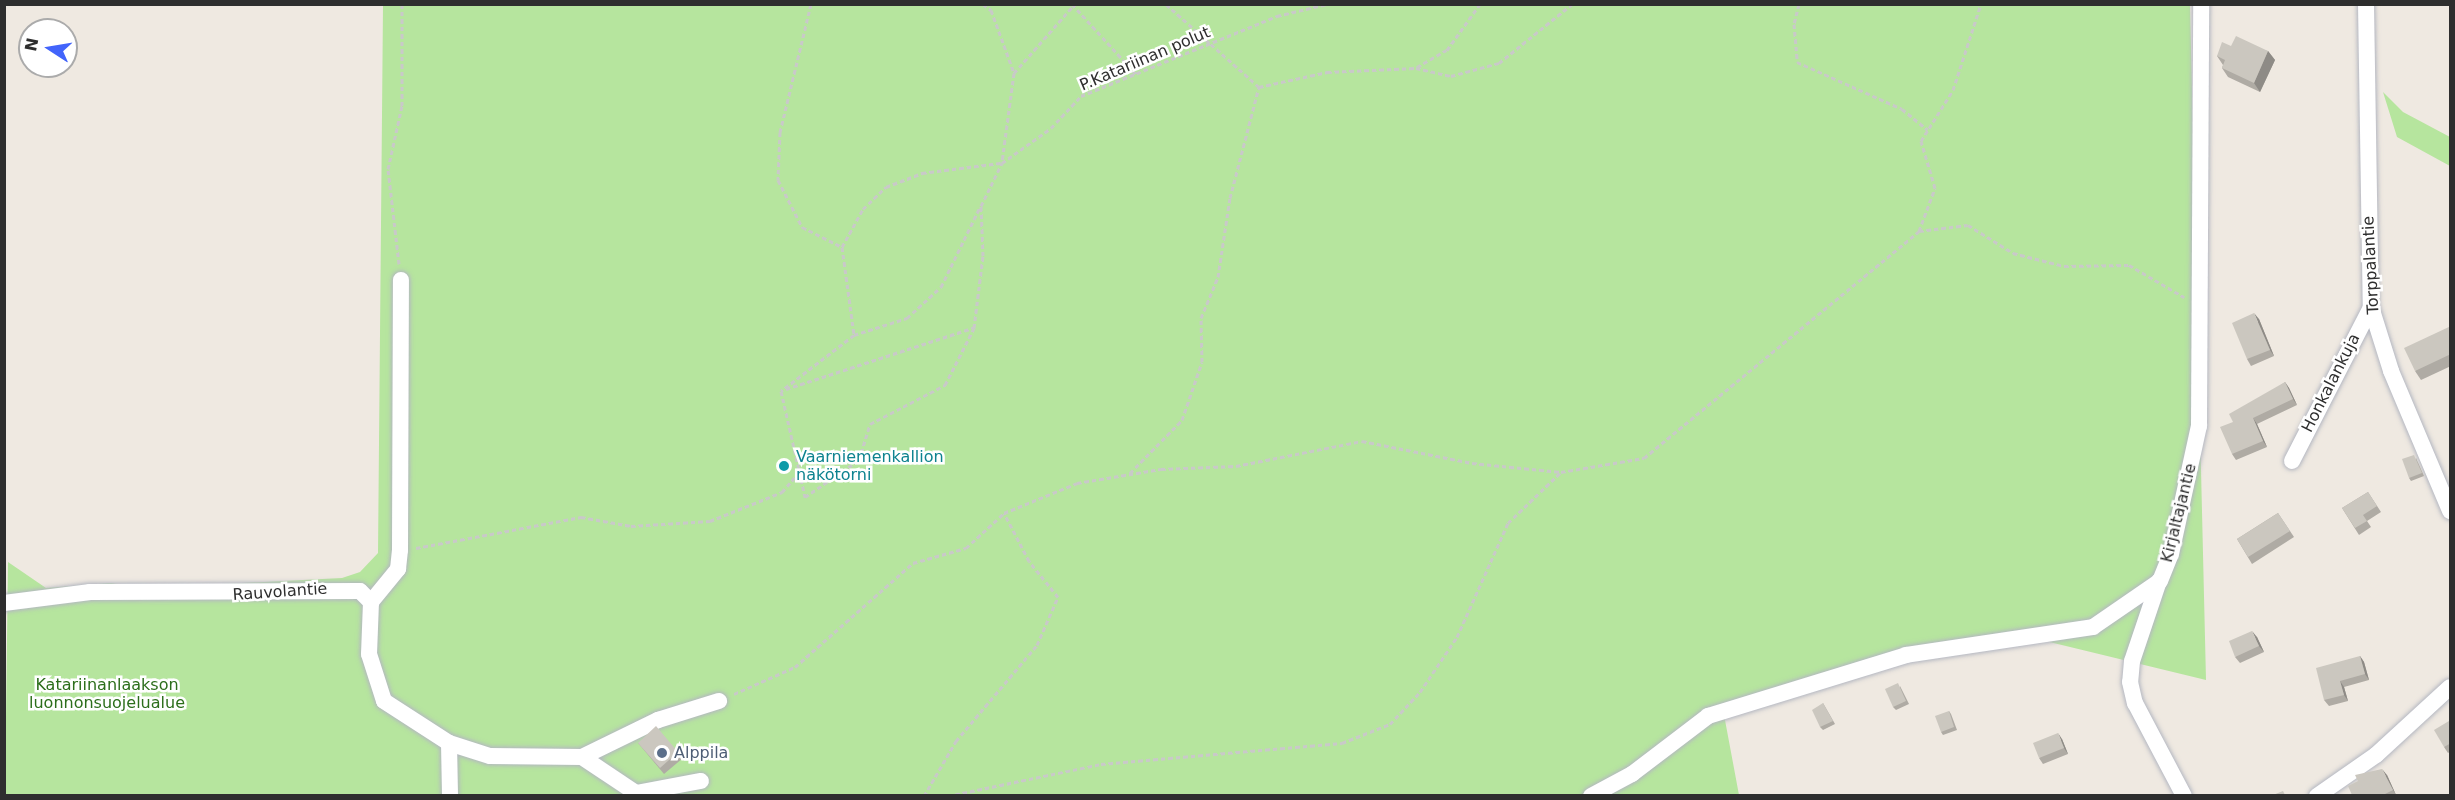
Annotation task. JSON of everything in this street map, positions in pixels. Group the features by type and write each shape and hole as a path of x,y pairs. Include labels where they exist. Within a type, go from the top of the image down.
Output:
{"street":[{"name":"Kirjaltajantie","path":"1591,795 1632,774 1708,716 1906,655 2093,627 2160,580 2171,554 2199,426 2204,308 2200,4"},
{"name":"Torppalantie","path":"2366,4 2371,306 2388,363 2451,511"},
{"path":"401,280 400,550 398,569 371,602 369,654 384,701 449,743 490,756 582,757 658,720 719,701"},
{"name":"Honkalankuja","path":"2292,461 2371,306"},
{"path":"2160,580 2132,660 2130,682 2136,703 2184,795"},
{"name":"Rauvolantie","path":"4,603 90,592 268,596 347,587 371,602"},
{"path":"2317,795 2376,755 2451,687"},
{"path":"449,743 450,795"},
{"path":"582,757 636,793 701,781"}],"path":[{"path":"401,280 388,170 402,106 402,4"},
{"path":"811,4 780,132 778,180 802,227 842,247"},
{"path":"854,335 842,247 863,209 886,187 922,173 1002,163 1014,73 991,10 983,4"},
{"path":"1166,4 1213,43 1259,87"},
{"name":"P.Katariinan polut","path":"796,476 805,496 859,460 870,424 945,385 974,328 983,256 981,206 1002,163 1051,128 1081,96 1277,16 1327,4"},
{"path":"1416,68 1447,50 1480,4"},
{"path":"1259,87 1327,72 1416,68 1451,75 1499,63 1572,4"},
{"path":"1799,4 1794,24 1797,62 1902,109 1928,130"},
{"path":"719,701 795,667 913,563 966,548 1004,513 1077,483 1129,474 1236,466 1362,441 1472,463 1561,472 1644,458 1919,231 1935,188 1921,141 1953,90 1981,4"},
{"path":"1014,73 1072,6 1136,74"},
{"path":"1129,474 1182,420 1202,362 1201,318 1218,278 1230,198 1259,87"},
{"path":"781,391 854,335 907,318 941,286 981,206"},
{"path":"1919,231 1968,225 2013,253 2064,266 2129,265 2204,308"},
{"path":"781,391 974,328"},
{"path":"427,546 526,523 581,517 631,526 710,521 782,492 796,476 781,391"},
{"path":"948,795 1101,764 1342,743 1390,723 1420,692 1457,637 1508,523 1561,472"},
{"path":"924,795 939,778 956,741 1037,645 1058,597 1029,561 1004,513"}],"green space":[{"name":"Katariinanlaakson luonnonsuojelualue","path":"383,5 2190,5 2206,680 2016,634 1722,704 1739,795 5,796 8,562 46,588 111,583 142,588 342,578 360,572 378,553"},
{"path":"2383,92 2403,112 2450,137 2450,166 2397,137"}],"building":[{"path":"2236,36 2268,51 2254,83 2222,68 2225,60 2217,56 2222,42 2231,46"},
{"path":"2254,313 2270,350 2247,359 2232,323"},
{"path":"2451,326 2451,354 2415,371 2404,348"},
{"path":"2285,382 2293,399 2253,418 2263,441 2232,454 2220,427 2233,422 2229,414"},
{"path":"2414,455 2422,473 2409,478 2402,459"},
{"path":"2368,492 2377,506 2363,515 2367,521 2355,528 2342,508"},
{"path":"2278,513 2290,531 2248,557 2237,539"},
{"path":"2252,631 2259,646 2235,657 2229,641"},
{"path":"2360,656 2365,674 2340,681 2344,695 2324,700 2316,668"},
{"path":"1898,683 1906,701 1893,707 1885,689"},
{"path":"1823,703 1833,721 1820,727 1812,710"},
{"path":"1949,711 1954,727 1941,732 1935,716"},
{"path":"2449,721 2451,723 2451,743 2444,747 2434,730"},
{"name":"Alppila","path":"656,726 678,752 660,768 638,743"},
{"path":"2058,733 2064,748 2039,758 2033,743"},
{"path":"2382,769 2393,790 2383,795 2352,795 2348,786 2358,781 2355,775"},
{"path":"2283,791 2285,795 2273,795"}],"place":[{"name":"Vaarniemenkallion näkötorni","path":"784,466"},
{"name":"Alppila","path":"662,753"}]}
